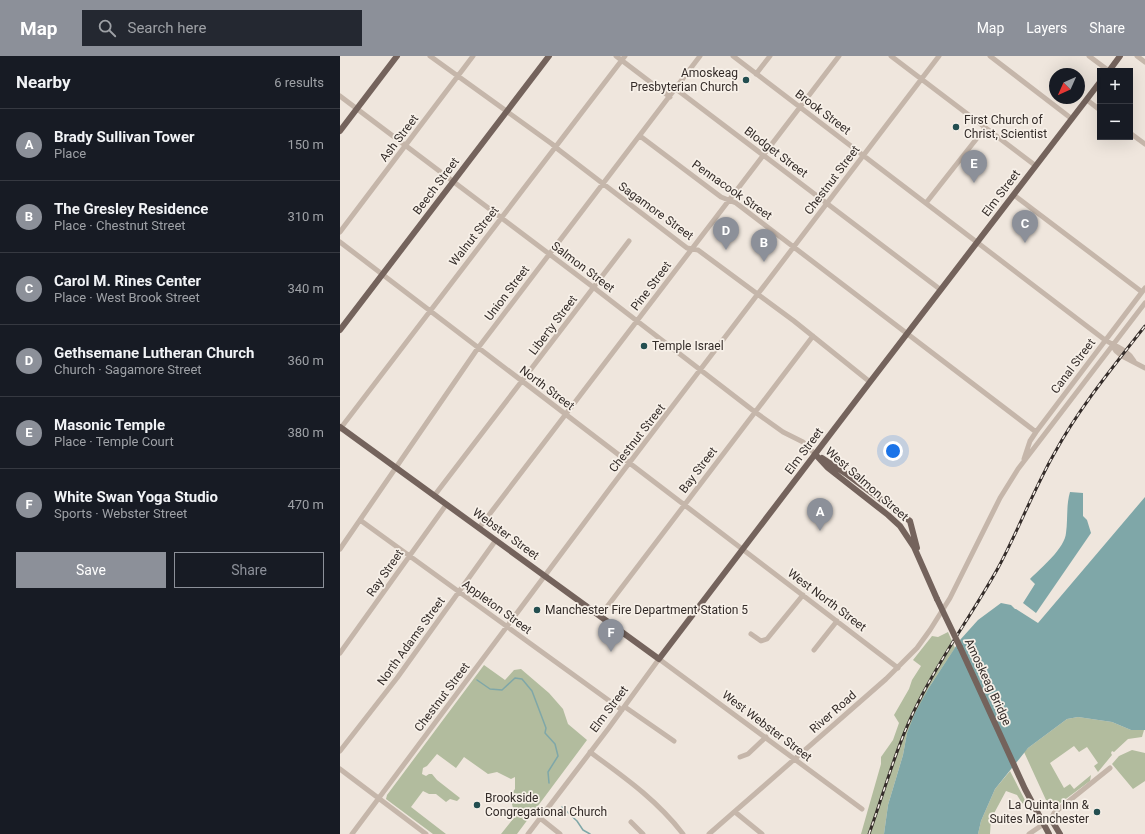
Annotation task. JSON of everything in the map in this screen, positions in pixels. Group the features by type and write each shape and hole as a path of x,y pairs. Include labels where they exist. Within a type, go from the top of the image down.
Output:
{"main road":[{"path":"340,131 397,56"},
{"name":"Beech Street","path":"340,330 549,56"},
{"path":"1111,68 1120,56"},
{"name":"Elm Street","path":"659,659 1097,86"},
{"name":"Webster Street","path":"340,428 659,659"},
{"name":"West Salmon Street","path":"815,454 828,468 894,520 910,539 937,600"},
{"name":"West Salmon Street","path":"815,454 848,475 910,521 921,564"},
{"name":"Amoskeag Bridge","path":"937,600 952,628 1018,774 1049,834"},
{"path":"1051,818 1060,834"}],"street":[{"name":"Sagamore Street","path":"430,56 507,111 687,248 700,251 813,336 870,382"},
{"name":"Ash Street","path":"340,232 473,56"},
{"path":"616,56 623,58 670,97"},
{"name":"Union Street","path":"340,549 478,348 700,56"},
{"name":"Brook Street","path":"733,56 1105,340 1112,345 1119,347 1130,355 1134,362 1145,368"},
{"path":"756,74 770,56"},
{"name":"Pine Street","path":"479,528 839,56"},
{"path":"891,56 1036,166"},
{"name":"Chestnut Street","path":"352,834 508,627 544,576 939,56"},
{"path":"990,56 1072,119"},
{"path":"1089,56 1105,68"},
{"path":"1137,56 1145,62"},
{"name":"Walnut Street","path":"340,428 623,58"},
{"name":"Blodget Street","path":"676,89 941,290"},
{"name":"Salmon Street","path":"340,96 550,254 755,412 783,432 803,442 815,454"},
{"path":"1087,100 1097,108"},
{"path":"926,203 984,128"},
{"path":"1133,135 1145,144"},
{"name":"Pennacook Street","path":"640,136 721,197 736,203 1036,432"},
{"path":"1014,195 1144,290"},
{"name":"Liberty Street","path":"434,496 629,241"},
{"name":"North Street","path":"340,242 742,549"},
{"name":"Canal Street","path":"1024,460 1030,441 1036,432 1144,290"},
{"name":"Canal Street","path":"954,590 1000,498 1024,460 1145,303"},
{"name":"Bay Street","path":"600,616 813,336"},
{"name":"Ray Street","path":"340,653 446,505"},
{"name":"Appleton Street","path":"360,520 508,627 674,741"},
{"name":"North Adams Street","path":"340,751 396,678 496,540"},
{"name":"West North Street","path":"742,549 898,668"},
{"name":"River Road","path":"709,834 898,668 924,640 954,590"},
{"path":"751,634 761,641 767,639 803,595"},
{"path":"814,650 837,621"},
{"name":"Elm Street","path":"528,834 624,708 659,659"},
{"name":"West Webster Street","path":"659,659 862,809"},
{"path":"740,756 748,754 766,737"},
{"path":"590,752 640,789 659,807 683,834"},
{"path":"1029,834 1044,824 1054,813 1110,768"},
{"path":"340,769 426,834"},
{"path":"735,812 762,834"},
{"path":"540,818 560,834"},
{"path":"631,822 643,834"}],"green space":[{"path":"948,632 955,648 928,689 907,733 903,755 888,805 884,834 861,834 881,764 881,757 893,740 899,723 894,715 921,666 913,660 932,636 938,637"},
{"path":"484,665 505,680 514,670 521,669 549,693 563,709 568,724 587,740 517,834 501,834 517,814 513,808 510,796 515,789 515,777 511,779 497,772 488,774 464,757 456,768 437,754 427,766 423,768 422,774 426,776 432,774 437,780 460,798 457,801 450,799 446,802 436,794 429,794 423,791 411,807 446,834 433,834 386,799 387,795"},
{"path":"1078,717 1112,722 1131,730 1144,730 1142,737 1128,739 1114,752 1112,751 1112,755 1098,772 1094,766 1098,763 1087,747 1079,752 1074,746 1050,763 1064,788 1070,784 1074,789 1091,775 1090,781 1059,804 1052,805 1046,800 1024,752 1067,719"},
{"path":"1132,750 1145,753 1145,781 1133,789 1112,764 1119,756"},
{"path":"1010,771 1028,806 1022,803 1017,795 1006,791 991,819 990,834 978,834 981,821 995,789"}],"water":[{"path":"1070,492 1083,493 1083,516 1087,520 1091,533 1036,613 1023,603 1035,584 1030,579 1052,558 1065,539"},
{"path":"1145,497 1145,730 1131,730 1112,722 1078,717 1067,719 1028,748 995,789 981,821 978,834 884,834 888,805 903,755 907,733 915,713 928,689 960,640 978,620 1001,603 1011,605 1038,623"}],"waterway":[{"path":"477,680 490,689 502,690 515,678 522,679 532,691 546,728 545,733 555,744 558,756 548,772 549,783"},
{"path":"562,807 577,821 583,830 590,834"}],"railway":[{"path":"869,834 904,733 928,684 998,568 1046,468 1074,420 1145,326"}],"place":[{"name":"Amoskeag Presbyterian Church","path":"746,80"},
{"name":"First Church of Christ, Scientist","path":"956,127"},
{"name":"Masonic Temple","path":"974,183"},
{"name":"Carol M. Rines Center","path":"1025,243"},
{"name":"Gethsemane Lutheran Church","path":"726,250"},
{"name":"The Gresley Residence","path":"764,262"},
{"name":"Temple Israel","path":"644,346"},
{"name":"Brady Sullivan Tower","path":"820,531"},
{"name":"Manchester Fire Department Station 5","path":"537,610"},
{"name":"White Swan Yoga Studio","path":"611,652"},
{"name":"Brookside Congregational Church","path":"477,805"},
{"name":"La Quinta Inn & Suites Manchester","path":"1097,812"}]}
